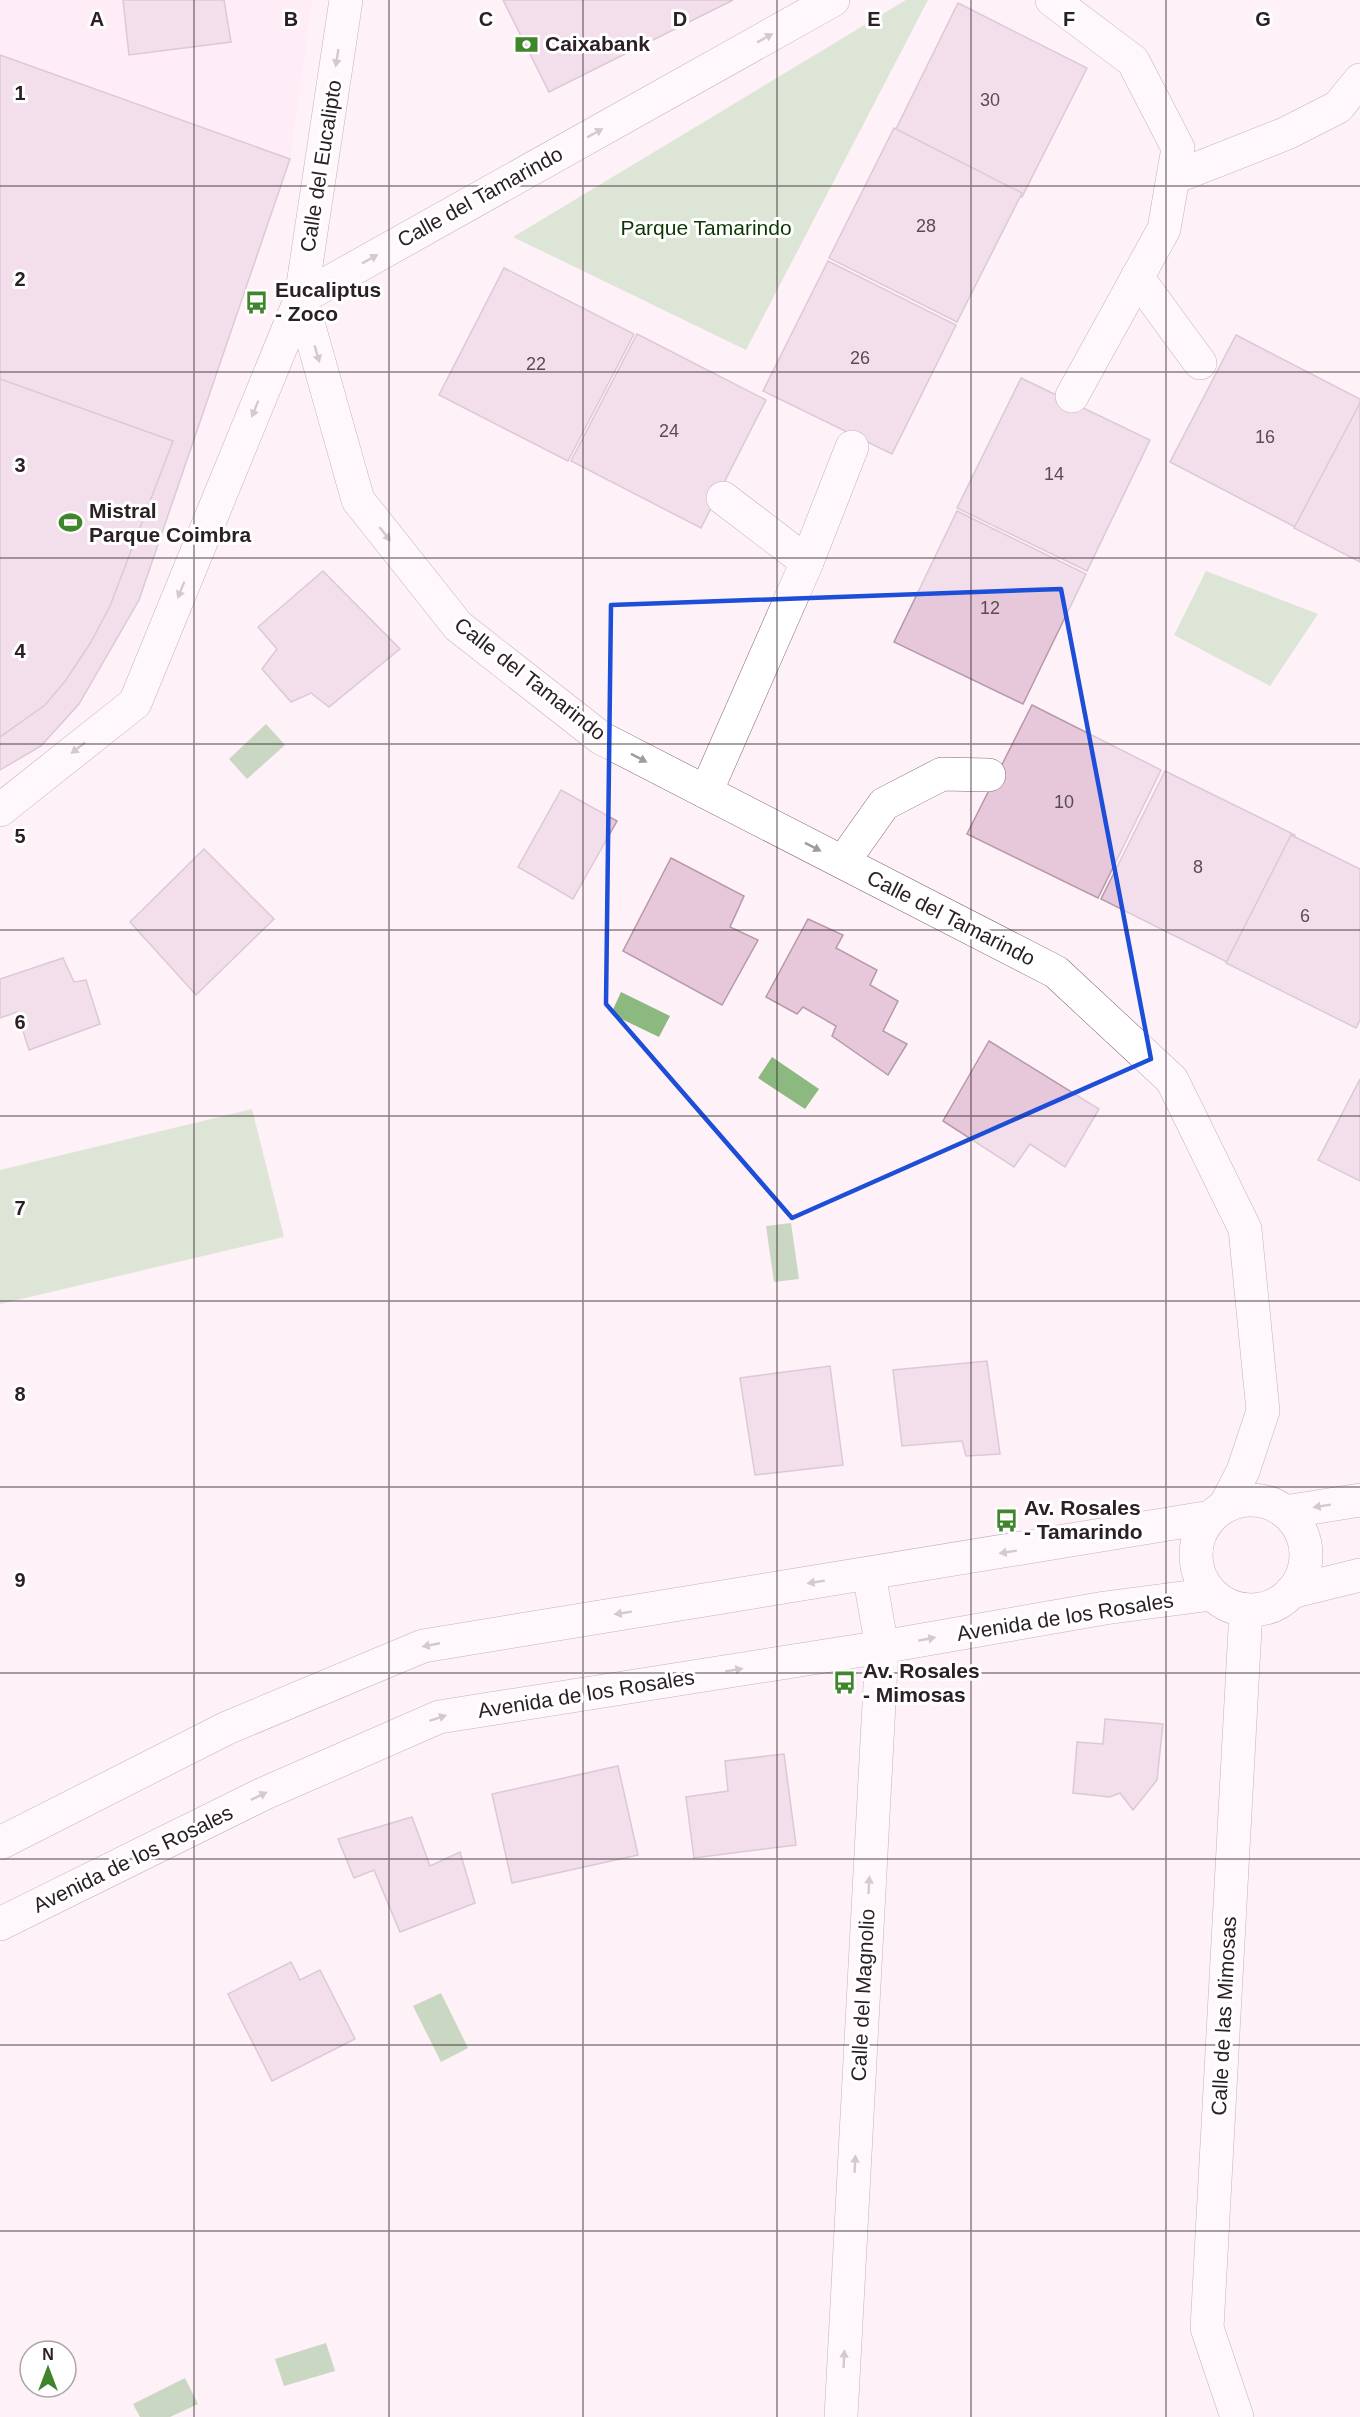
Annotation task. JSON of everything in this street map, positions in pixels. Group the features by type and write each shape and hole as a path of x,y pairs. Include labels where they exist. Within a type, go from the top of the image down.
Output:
{"street":[{"name":"Calle del Eucalipto","path":"0,810 135,703 301,298 346,0"},
{"name":"Calle del Tamarindo","path":"833,0 301,298 358,500 458,626 601,738 1056,972 1173,1080 1245,1229 1263,1411 1243,1471 1218,1512"},
{"path":"1052,0 1133,61 1178,148 1164,229 1072,396"},
{"path":"1173,178 1287,133 1338,107 1360,80"},
{"path":"1137,278 1200,363"},
{"path":"706,792 807,562 852,447"},
{"path":"723,498 807,562"},
{"path":"843,862 884,804 942,774 989,775"},
{"path":"0,1843 227,1728 423,1646 869,1574 1218,1512 1240,1501 1256,1500 1285,1512 1298,1525 1304,1542 1306,1560 1301,1577 1291,1592 1278,1603 1263,1609 1246,1610 1234,1607 1212,1594 1202,1581 1197,1564 1196,1547 1201,1531 1218,1512"},
{"path":"1285,1512 1360,1500"},
{"name":"Calle del Magnolio","path":"841,2417 882,1647 869,1574"},
{"path":"1291,1592 1360,1575"},
{"name":"Avenida de los Rosales","path":"0,1924 263,1794 440,1717 882,1647 1105,1608 1212,1594"},
{"name":"Calle de las Mimosas","path":"1237,2417 1207,2328 1246,1610"}],"highlighted area":[{"path":"1061,589 1151,1059 792,1218 606,1004 611,605"}],"shaded area":[{"path":"0,0 312,0 290,159 0,55"},
{"path":"266,724 285,745 247,779 229,759"},
{"path":"621,992 670,1016 659,1037 611,1014"},
{"path":"772,1057 819,1089 805,1109 758,1078"},
{"path":"791,1223 799,1279 774,1282 766,1226"},
{"path":"441,1993 468,2048 441,2062 413,2006"},
{"path":"326,2343 335,2371 284,2386 275,2359"},
{"path":"185,2378 198,2404 170,2417 140,2417 133,2404"}],"green space":[{"name":"Parque Tamarindo","path":"906,0 928,0 746,350 513,237"},
{"path":"1206,571 1318,614 1270,686 1174,635"},
{"path":"252,1109 284,1237 0,1304 0,1170"}],"building":[{"path":"123,0 224,0 231,42 129,55"},
{"path":"503,0 733,0 549,92"},
{"path":"958,3 1087,68 1022,197 894,133"},
{"path":"0,55 290,159 139,600 79,704 41,746 0,770"},
{"path":"894,128 1022,193 957,322 829,258"},
{"path":"828,261 956,325 892,454 763,391"},
{"path":"504,268 634,334 568,461 439,395"},
{"path":"637,334 766,400 701,528 571,461"},
{"path":"1236,335 1360,399 1360,412 1299,529 1170,462"},
{"path":"1021,378 1150,440 1087,571 957,508"},
{"name":"Mistral Parque Coimbra","path":"0,379 173,441 110,606 91,642 66,680 45,705 0,737"},
{"path":"1360,403 1360,562 1294,528"},
{"path":"957,511 1086,574 1023,704 894,642"},
{"path":"323,571 400,649 329,707 311,693 291,702 262,669 277,649 258,627"},
{"path":"1032,705 1161,770 1098,898 967,834"},
{"path":"1165,771 1295,835 1231,964 1101,899"},
{"path":"561,790 617,821 573,899 518,867"},
{"path":"1291,835 1360,869 1360,1020 1356,1028 1226,963"},
{"path":"204,849 274,919 196,995 130,922"},
{"path":"671,858 744,896 730,927 758,940 722,1005 623,951"},
{"path":"808,919 843,935 836,948 877,970 870,985 898,1001 883,1031 907,1044 888,1075 832,1036 836,1026 803,1007 797,1014 766,997"},
{"path":"63,958 74,982 86,980 100,1024 29,1050 17,1012 0,1018 0,979"},
{"path":"989,1041 1099,1109 1065,1167 1030,1144 1014,1167 943,1121"},
{"path":"1360,1079 1360,1181 1318,1160"},
{"path":"987,1361 1000,1454 966,1456 962,1441 902,1446 893,1370"},
{"path":"830,1366 843,1465 755,1475 740,1378"},
{"path":"1105,1719 1163,1724 1157,1780 1133,1810 1120,1793 1110,1797 1073,1793 1077,1742 1103,1744"},
{"path":"784,1754 796,1845 694,1858 686,1797 728,1791 725,1761"},
{"path":"618,1766 638,1855 512,1883 492,1794"},
{"path":"412,1817 430,1866 460,1852 475,1903 400,1932 374,1870 354,1878 338,1839"},
{"path":"291,1962 300,1980 320,1970 355,2039 272,2081 228,1994"}],"place":[{"name":"Caixabank","path":"527,44"},
{"name":"Eucaliptus - Zoco","path":"257,302"},
{"name":"Mistral Parque Coimbra","path":"71,523"},
{"name":"Av. Rosales - Tamarindo","path":"1006,1520"},
{"name":"Av. Rosales - Mimosas","path":"845,1683"}]}
